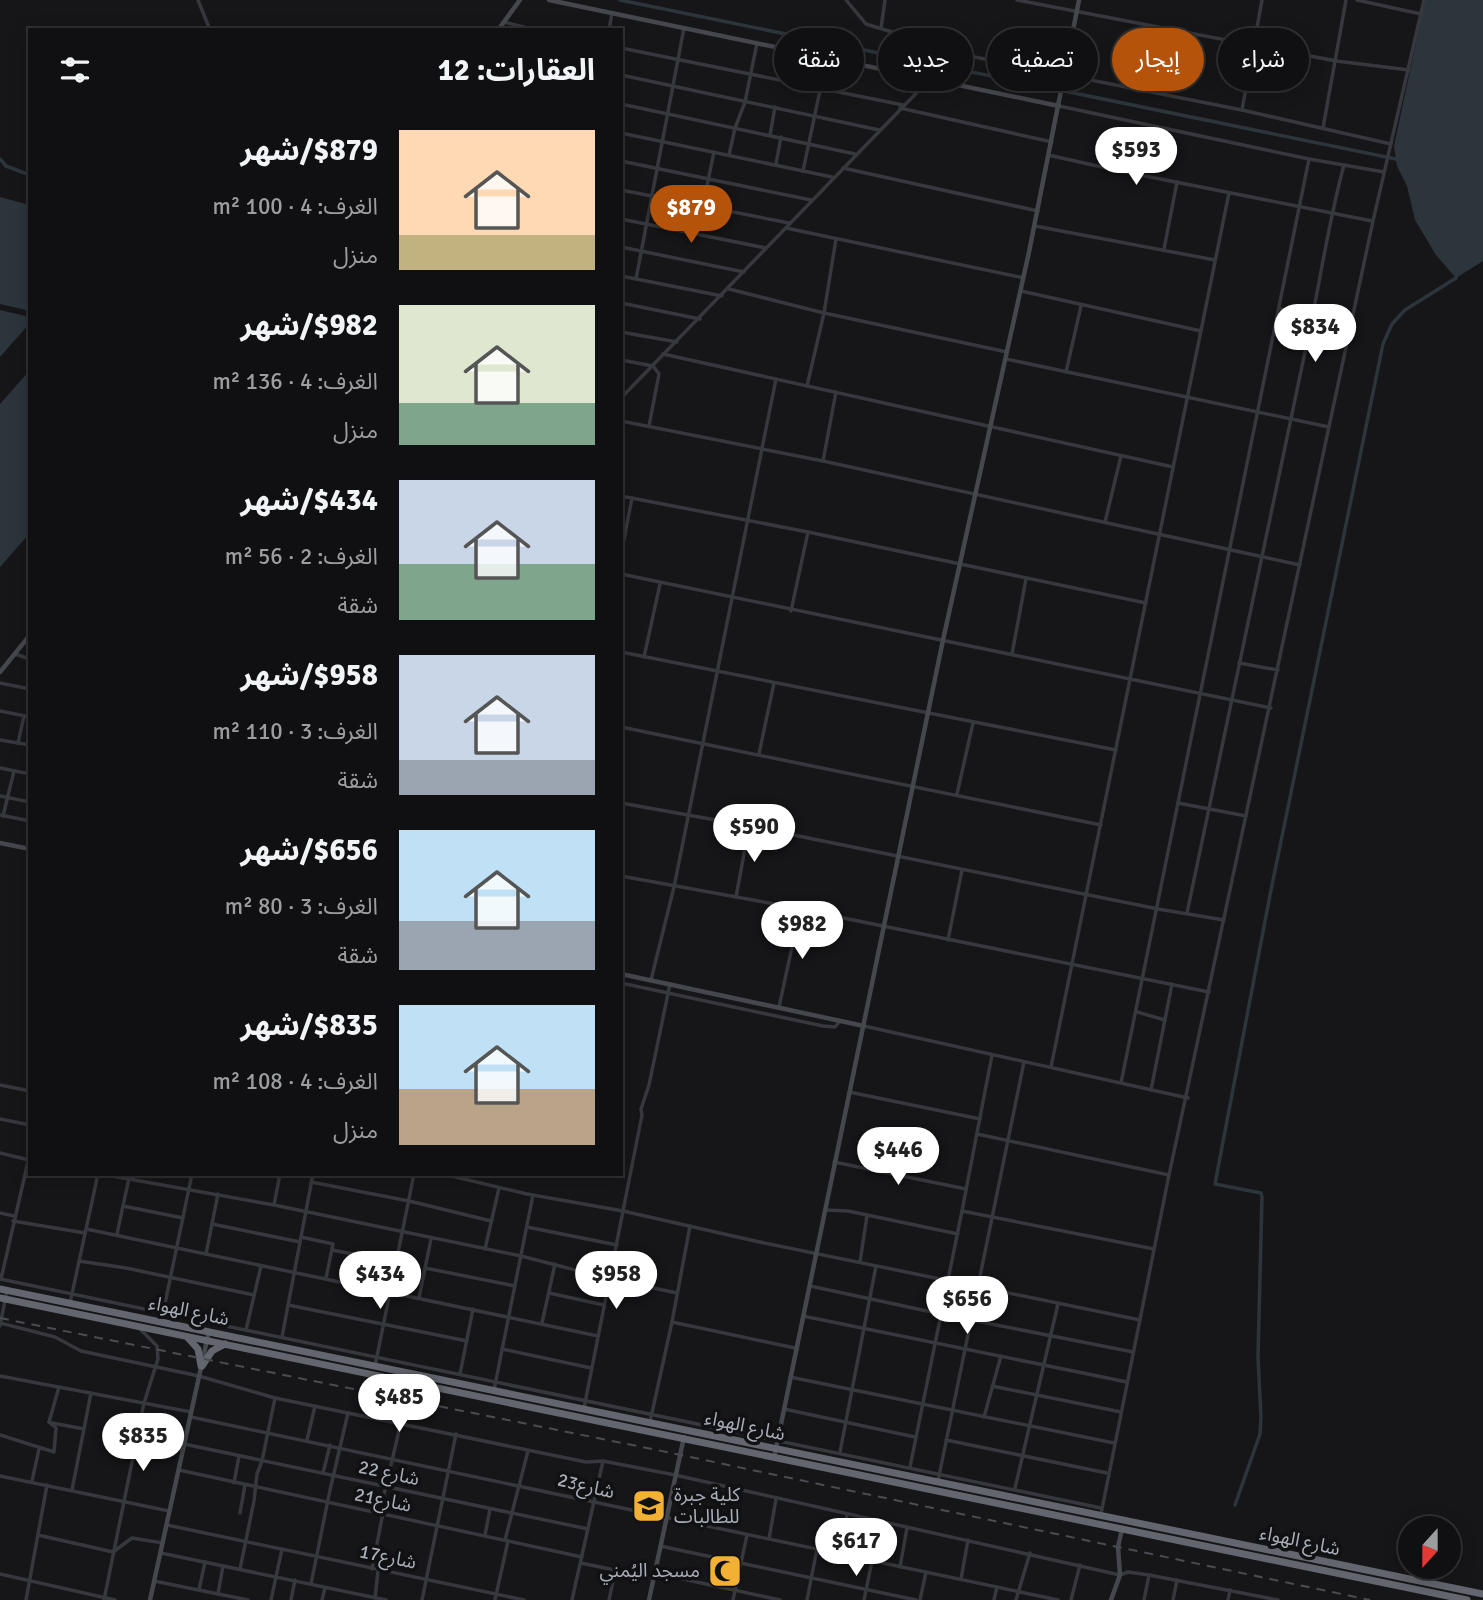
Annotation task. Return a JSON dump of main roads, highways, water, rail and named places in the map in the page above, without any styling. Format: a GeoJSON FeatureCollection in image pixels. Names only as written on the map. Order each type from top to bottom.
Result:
{"type":"FeatureCollection","features":[{"type":"Feature","properties":{"kind":"highway","name":"شارع الهواء"},"geometry":{"type":"LineString","coordinates":[[4,1289],[209,1331],[376,1361],[494,1390],[584,1404],[686,1430],[776,1444],[937,1483],[1101,1512],[1483,1594]]}},
{"type":"Feature","properties":{"kind":"highway","name":"شارع الهواء"},"geometry":{"type":"LineString","coordinates":[[3,1299],[1467,1600]]}},
{"type":"Feature","properties":{"kind":"highway"},"geometry":{"type":"LineString","coordinates":[[185,1336],[198,1349],[201,1366],[212,1351],[225,1344]]}},
{"type":"Feature","properties":{"kind":"waterway"},"geometry":{"type":"LineString","coordinates":[[620,0],[1396,159]]}},
{"type":"Feature","properties":{"kind":"waterway"},"geometry":{"type":"LineString","coordinates":[[0,159],[6,166],[28,174]]}},
{"type":"Feature","properties":{"kind":"waterway"},"geometry":{"type":"LineString","coordinates":[[1235,1505],[1260,1434],[1258,1357],[1262,1197],[1261,1193],[1215,1184],[1270,895],[1383,344],[1392,324],[1405,310],[1456,278]]}},
{"type":"Feature","properties":{"kind":"railway"},"geometry":{"type":"LineString","coordinates":[[0,1318],[657,1450],[1370,1600]]}},
{"type":"Feature","properties":{"kind":"place","name":"كلية جبرة للطالبات"},"geometry":{"type":"Point","coordinates":[649,1506]}},
{"type":"Feature","properties":{"kind":"place","name":"مسجد اليُمني"},"geometry":{"type":"Point","coordinates":[725,1571]}}]}
